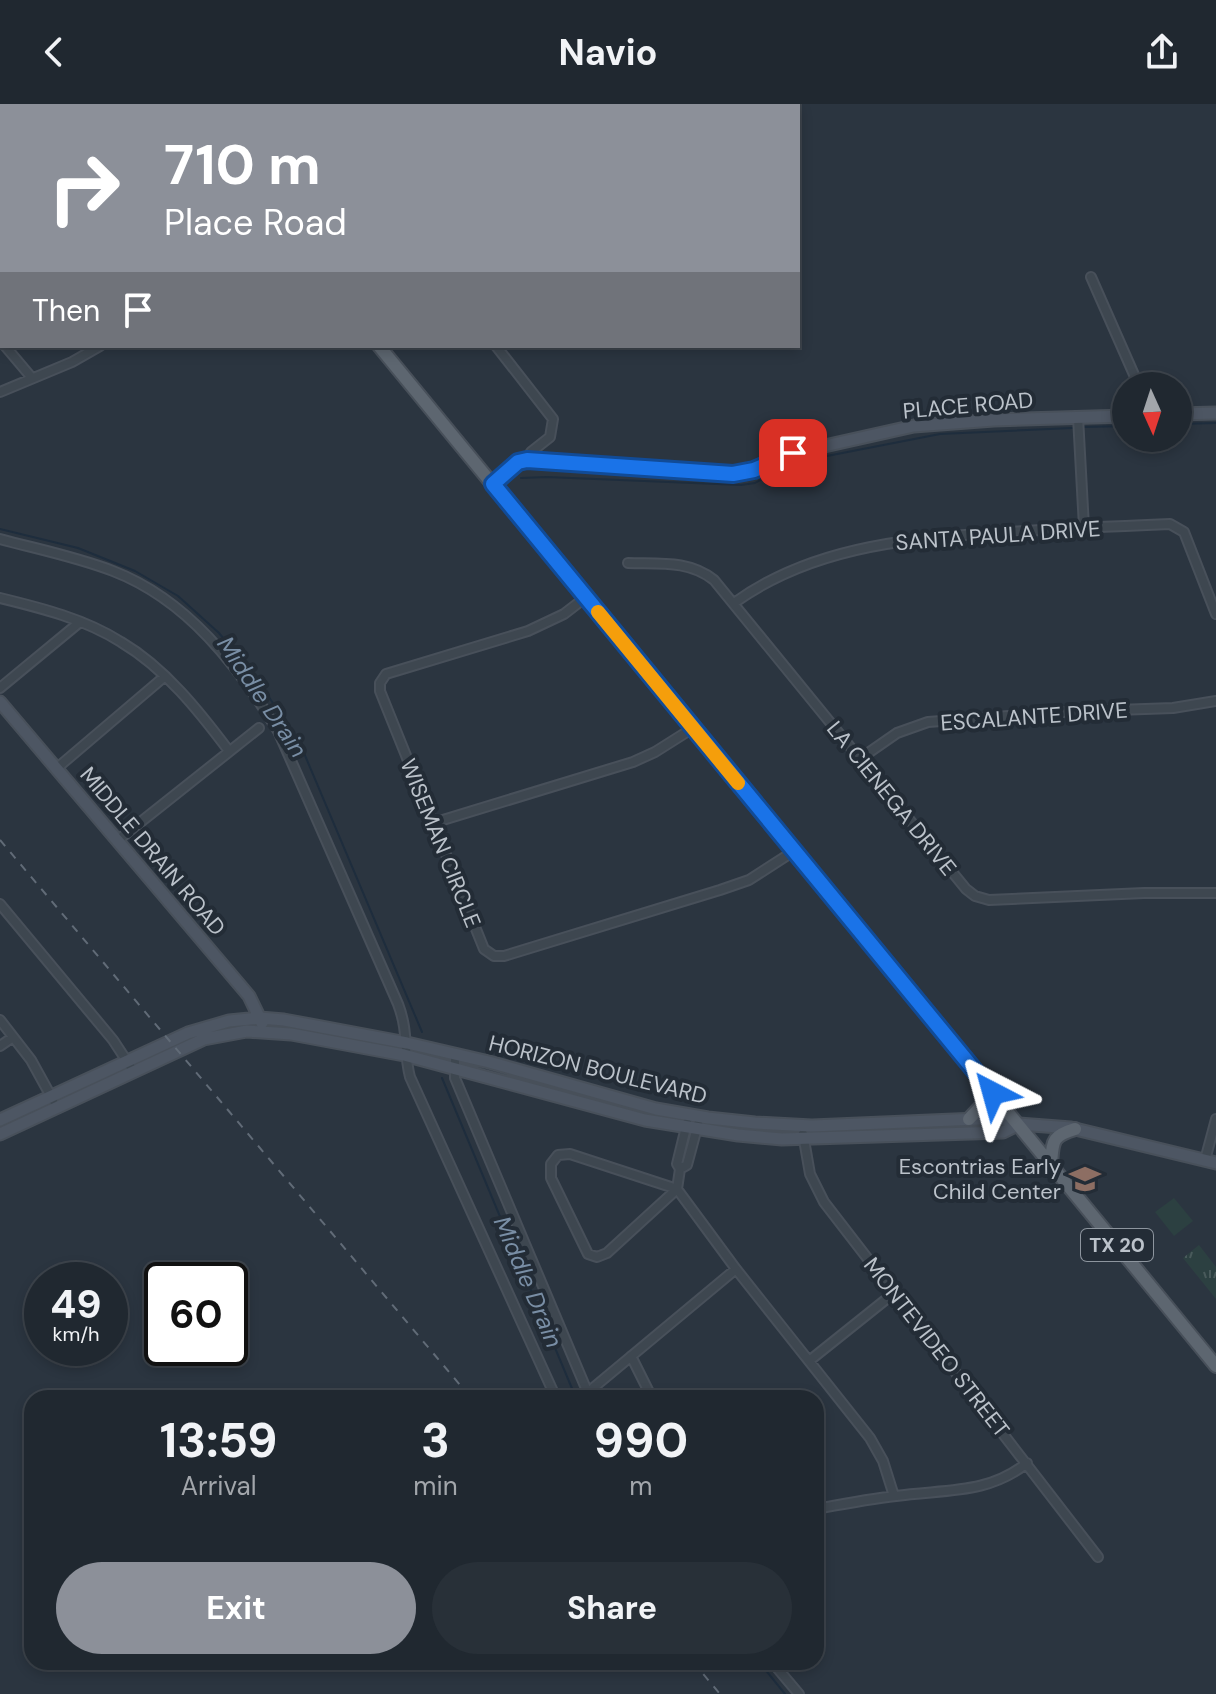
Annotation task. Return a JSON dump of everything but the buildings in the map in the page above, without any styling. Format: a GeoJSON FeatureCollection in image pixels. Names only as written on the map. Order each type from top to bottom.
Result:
{"type":"FeatureCollection","features":[{"type":"Feature","properties":{"kind":"main road","name":"TX 20"},"geometry":{"type":"LineString","coordinates":[[381,348],[1216,1366]]}},
{"type":"Feature","properties":{"kind":"main road"},"geometry":{"type":"LineString","coordinates":[[1192,414],[1216,413]]}},
{"type":"Feature","properties":{"kind":"main road","name":"PLACE ROAD"},"geometry":{"type":"LineString","coordinates":[[527,460],[733,474],[754,470],[793,453],[914,426],[1112,416]]}},
{"type":"Feature","properties":{"kind":"main road"},"geometry":{"type":"LineString","coordinates":[[493,484],[518,462],[527,460]]}},
{"type":"Feature","properties":{"kind":"main road","name":"MIDDLE DRAIN ROAD"},"geometry":{"type":"LineString","coordinates":[[0,702],[249,996],[264,1032]]}},
{"type":"Feature","properties":{"kind":"main road","name":"HORIZON BOULEVARD"},"geometry":{"type":"LineString","coordinates":[[0,1134],[127,1061],[206,1026],[260,1018],[284,1020],[406,1049],[453,1067],[645,1120],[692,1128],[782,1139],[803,1132],[969,1119],[1001,1118],[1019,1124]]}},
{"type":"Feature","properties":{"kind":"main road","name":"HORIZON BOULEVARD"},"geometry":{"type":"LineString","coordinates":[[0,1120],[134,1072],[204,1039],[247,1031],[455,1054],[656,1109],[803,1132],[1003,1132],[1019,1124]]}},
{"type":"Feature","properties":{"kind":"main road"},"geometry":{"type":"LineString","coordinates":[[969,1119],[984,1103],[981,1079]]}},
{"type":"Feature","properties":{"kind":"main road"},"geometry":{"type":"LineString","coordinates":[[1019,1124],[1075,1129],[1211,1162]]}},
{"type":"Feature","properties":{"kind":"main road"},"geometry":{"type":"LineString","coordinates":[[1051,1164],[1055,1138],[1060,1133],[1075,1129]]}},
{"type":"Feature","properties":{"kind":"street"},"geometry":{"type":"LineString","coordinates":[[1091,277],[1133,372]]}},
{"type":"Feature","properties":{"kind":"street"},"geometry":{"type":"LineString","coordinates":[[6,348],[32,378]]}},
{"type":"Feature","properties":{"kind":"street"},"geometry":{"type":"LineString","coordinates":[[0,392],[72,362],[96,348]]}},
{"type":"Feature","properties":{"kind":"street"},"geometry":{"type":"LineString","coordinates":[[498,348],[553,419],[550,437],[531,452],[527,460]]}},
{"type":"Feature","properties":{"kind":"street"},"geometry":{"type":"LineString","coordinates":[[1078,417],[1084,527]]}},
{"type":"Feature","properties":{"kind":"street","name":"SANTA PAULA DRIVE"},"geometry":{"type":"LineString","coordinates":[[734,603],[783,573],[873,546],[945,535],[1170,524],[1180,528],[1216,614]]}},
{"type":"Feature","properties":{"kind":"street"},"geometry":{"type":"LineString","coordinates":[[0,539],[114,572],[163,598],[203,631],[253,690],[278,731],[398,1004],[405,1024],[410,1077],[552,1390]]}},
{"type":"Feature","properties":{"kind":"street","name":"LA CIENEGA DRIVE"},"geometry":{"type":"LineString","coordinates":[[628,563],[691,566],[714,580],[966,889],[975,896],[989,900],[1216,893]]}},
{"type":"Feature","properties":{"kind":"street","name":"WISEMAN CIRCLE"},"geometry":{"type":"LineString","coordinates":[[586,597],[564,614],[528,631],[386,674],[382,678],[380,691],[484,949],[499,957],[749,880],[794,851]]}},
{"type":"Feature","properties":{"kind":"street"},"geometry":{"type":"LineString","coordinates":[[0,598],[80,622],[123,642],[187,698],[229,751]]}},
{"type":"Feature","properties":{"kind":"street"},"geometry":{"type":"LineString","coordinates":[[0,688],[80,622]]}},
{"type":"Feature","properties":{"kind":"street"},"geometry":{"type":"LineString","coordinates":[[57,768],[164,677]]}},
{"type":"Feature","properties":{"kind":"street","name":"ESCALANTE DRIVE"},"geometry":{"type":"LineString","coordinates":[[861,758],[897,733],[939,721],[1173,708],[1216,701]]}},
{"type":"Feature","properties":{"kind":"street"},"geometry":{"type":"LineString","coordinates":[[118,840],[259,728]]}},
{"type":"Feature","properties":{"kind":"street"},"geometry":{"type":"LineString","coordinates":[[433,823],[633,762],[693,728]]}},
{"type":"Feature","properties":{"kind":"street"},"geometry":{"type":"LineString","coordinates":[[0,904],[113,1040],[134,1072]]}},
{"type":"Feature","properties":{"kind":"street"},"geometry":{"type":"LineString","coordinates":[[0,1020],[37,1070],[54,1102]]}},
{"type":"Feature","properties":{"kind":"street"},"geometry":{"type":"LineString","coordinates":[[0,1046],[13,1037]]}},
{"type":"Feature","properties":{"kind":"street"},"geometry":{"type":"LineString","coordinates":[[455,1054],[455,1078],[587,1390]]}},
{"type":"Feature","properties":{"kind":"street"},"geometry":{"type":"LineString","coordinates":[[694,1115],[677,1164],[680,1169],[677,1189],[607,1253],[597,1257],[588,1254],[551,1178],[551,1164],[558,1155],[570,1154],[677,1189],[878,1451],[894,1496]]}},
{"type":"Feature","properties":{"kind":"street"},"geometry":{"type":"LineString","coordinates":[[1211,1162],[1216,1119]]}},
{"type":"Feature","properties":{"kind":"street","name":"MONTEVIDEO STREET"},"geometry":{"type":"LineString","coordinates":[[803,1132],[810,1174],[824,1202],[1098,1557]]}},
{"type":"Feature","properties":{"kind":"street"},"geometry":{"type":"LineString","coordinates":[[593,1388],[736,1269]]}},
{"type":"Feature","properties":{"kind":"street"},"geometry":{"type":"LineString","coordinates":[[809,1361],[894,1293]]}},
{"type":"Feature","properties":{"kind":"street"},"geometry":{"type":"LineString","coordinates":[[631,1356],[648,1390]]}},
{"type":"Feature","properties":{"kind":"street"},"geometry":{"type":"LineString","coordinates":[[824,1508],[991,1485],[1027,1463]]}},
{"type":"Feature","properties":{"kind":"street"},"geometry":{"type":"LineString","coordinates":[[779,1670],[799,1694]]}},
{"type":"Feature","properties":{"kind":"green space"},"geometry":{"type":"Polygon","coordinates":[[[1174,1198],[1193,1221],[1174,1236],[1155,1212],[1174,1198]]]}},
{"type":"Feature","properties":{"kind":"green space"},"geometry":{"type":"Polygon","coordinates":[[[1199,1245],[1216,1267],[1216,1299],[1183,1258],[1199,1245]]]}},
{"type":"Feature","properties":{"kind":"waterway"},"geometry":{"type":"LineString","coordinates":[[1192,424],[1216,423]]}},
{"type":"Feature","properties":{"kind":"waterway"},"geometry":{"type":"LineString","coordinates":[[1085,427],[1112,426]]}},
{"type":"Feature","properties":{"kind":"waterway"},"geometry":{"type":"LineString","coordinates":[[521,478],[741,485],[755,483],[791,463],[940,434],[1072,428]]}},
{"type":"Feature","properties":{"kind":"waterway","name":"Middle Drain"},"geometry":{"type":"LineString","coordinates":[[0,529],[78,548],[135,571],[178,596],[219,633],[259,682],[301,746],[422,1032]]}},
{"type":"Feature","properties":{"kind":"waterway","name":"Middle Drain"},"geometry":{"type":"LineString","coordinates":[[442,1078],[573,1390]]}},
{"type":"Feature","properties":{"kind":"waterway","name":"Middle Drain"},"geometry":{"type":"LineString","coordinates":[[766,1670],[785,1694]]}},
{"type":"Feature","properties":{"kind":"railway"},"geometry":{"type":"LineString","coordinates":[[0,840],[464,1390]]}},
{"type":"Feature","properties":{"kind":"railway"},"geometry":{"type":"LineString","coordinates":[[700,1670],[720,1694]]}},
{"type":"Feature","properties":{"kind":"slow traffic"},"geometry":{"type":"LineString","coordinates":[[598,612],[738,783]]}},
{"type":"Feature","properties":{"kind":"place","name":"Escontrias Early Child Center"},"geometry":{"type":"Point","coordinates":[1085,1179]}},
{"type":"Feature","properties":{"kind":"route"},"geometry":{"type":"LineString","coordinates":[[793,453],[754,470],[733,474],[527,460],[518,462],[493,484],[993,1093]]}}]}
